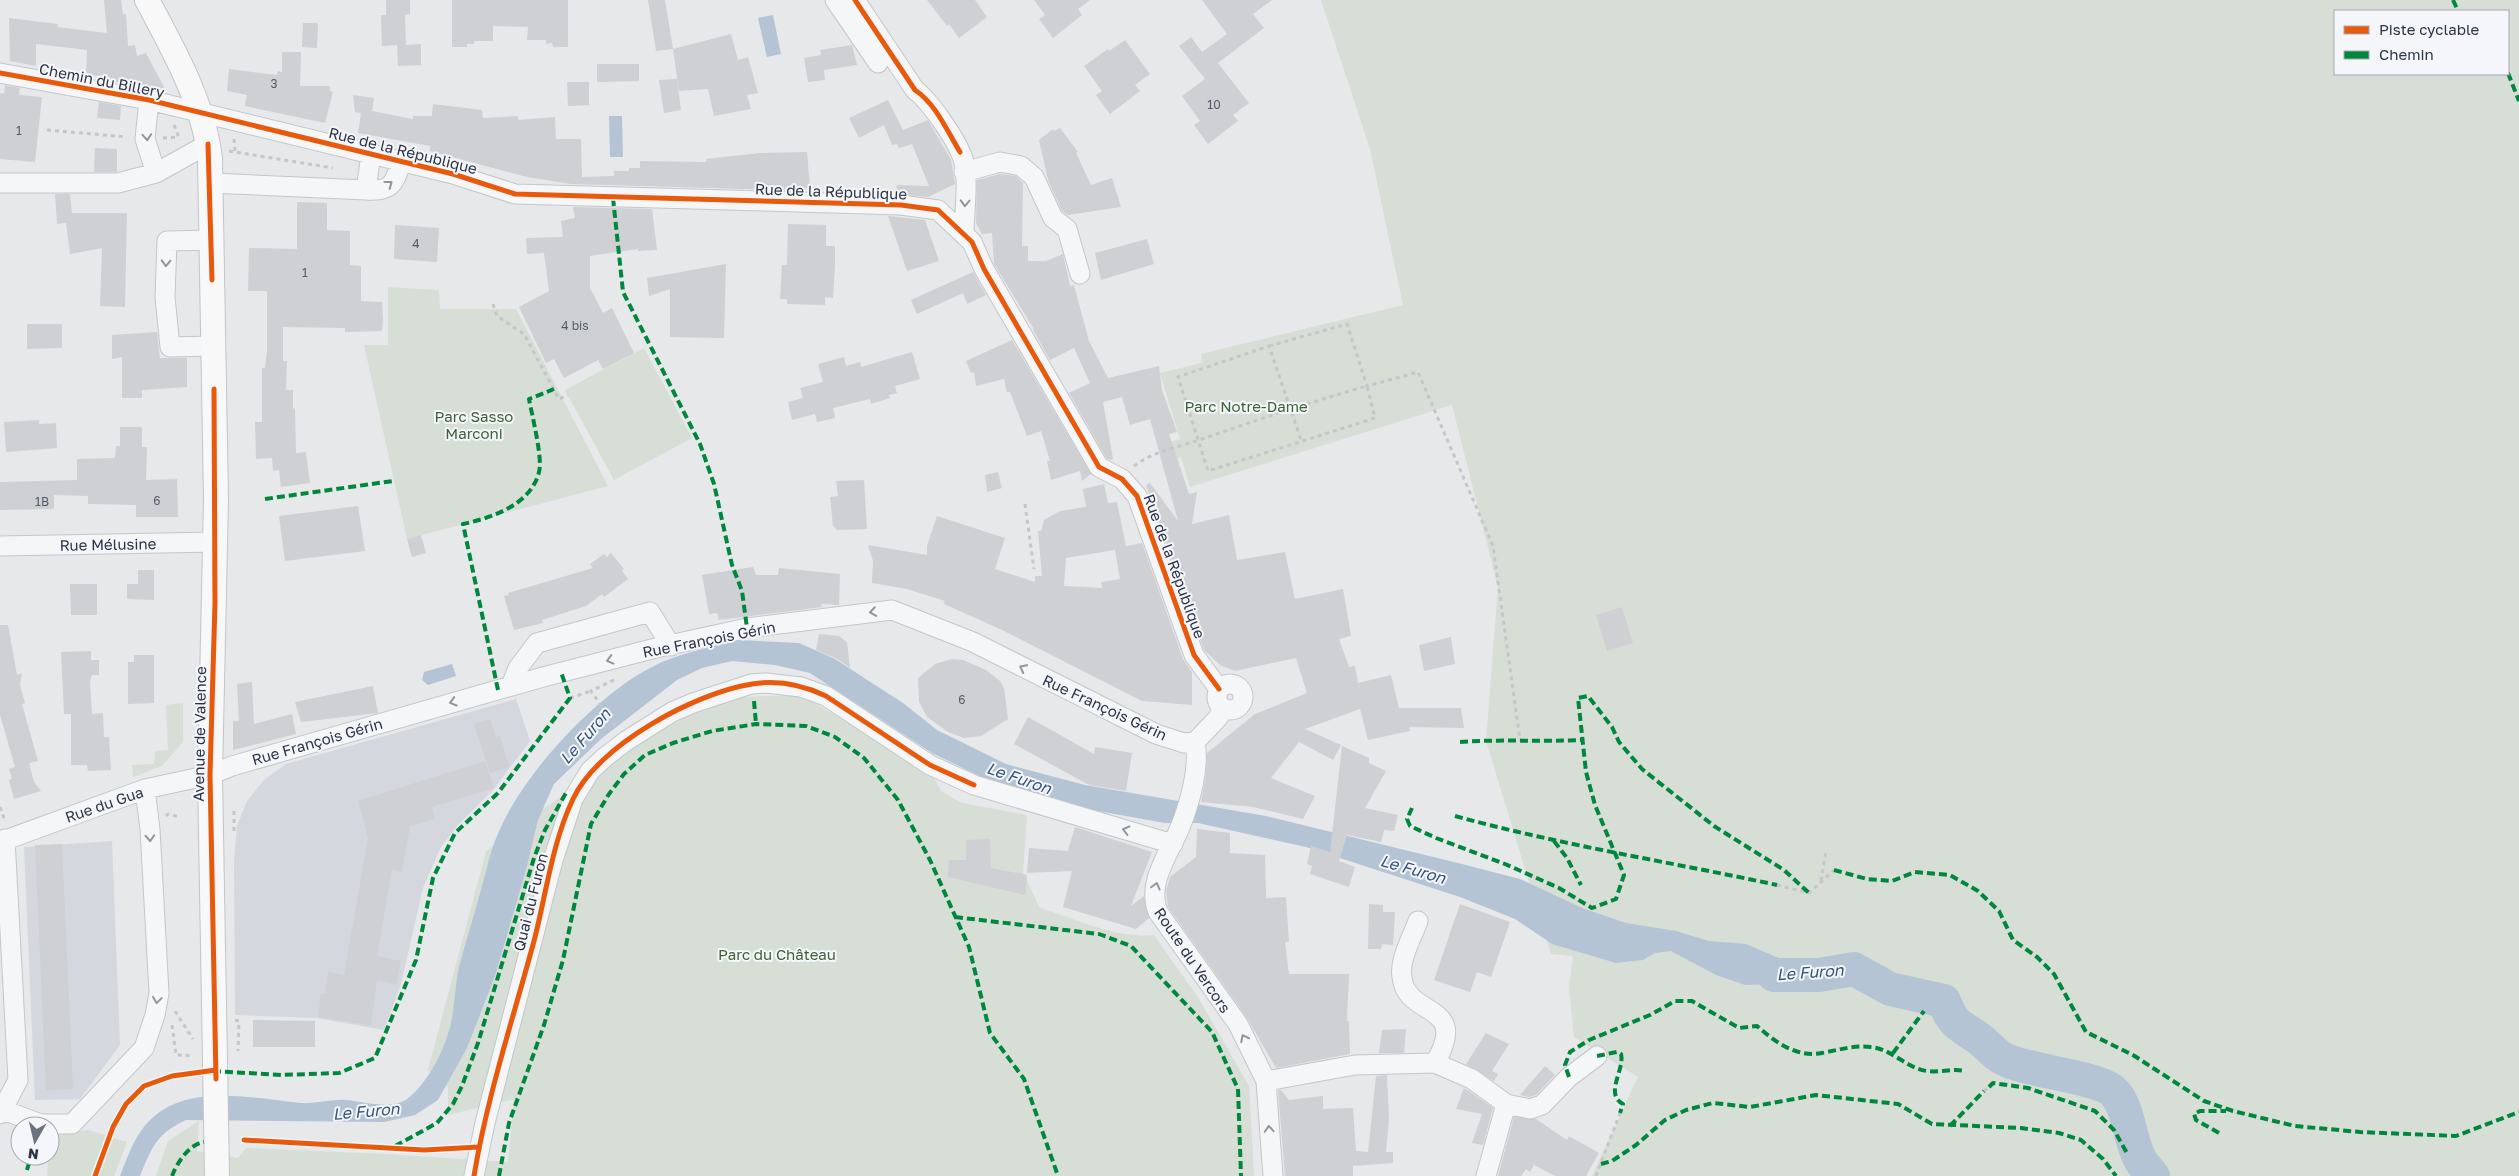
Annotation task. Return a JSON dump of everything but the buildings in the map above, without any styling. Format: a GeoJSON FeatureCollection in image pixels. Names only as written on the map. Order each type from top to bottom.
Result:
{"type":"FeatureCollection","features":[{"type":"Feature","properties":{"kind":"main road","name":"Avenue de Valence"},"geometry":{"type":"LineString","coordinates":[[147,0],[183,70],[221,183],[212,240],[216,542],[210,775],[217,1176]]}},
{"type":"Feature","properties":{"kind":"street"},"geometry":{"type":"LineString","coordinates":[[835,0],[878,63]]}},
{"type":"Feature","properties":{"kind":"street"},"geometry":{"type":"LineString","coordinates":[[855,0],[915,90],[924,97],[962,156],[964,172],[964,233]]}},
{"type":"Feature","properties":{"kind":"street","name":"Chemin du Billery"},"geometry":{"type":"LineString","coordinates":[[0,73],[149,100],[199,114]]}},
{"type":"Feature","properties":{"kind":"street"},"geometry":{"type":"LineString","coordinates":[[149,100],[145,139],[156,173]]}},
{"type":"Feature","properties":{"kind":"street","name":"Rue de la République"},"geometry":{"type":"LineString","coordinates":[[199,114],[453,174],[515,194],[901,205],[938,210],[972,242],[984,270],[1099,467],[1122,479],[1137,496],[1194,655],[1219,689],[1233,684],[1242,692],[1242,700],[1239,706],[1232,710],[1224,709],[1217,720],[1195,742]]}},
{"type":"Feature","properties":{"kind":"street"},"geometry":{"type":"LineString","coordinates":[[0,182],[110,184],[156,173],[208,144]]}},
{"type":"Feature","properties":{"kind":"street"},"geometry":{"type":"LineString","coordinates":[[366,190],[371,154]]}},
{"type":"Feature","properties":{"kind":"street"},"geometry":{"type":"LineString","coordinates":[[221,183],[378,191],[389,187],[396,180],[401,161]]}},
{"type":"Feature","properties":{"kind":"street"},"geometry":{"type":"LineString","coordinates":[[964,172],[1000,162],[1021,166],[1034,177],[1052,218],[1067,229],[1080,274]]}},
{"type":"Feature","properties":{"kind":"street"},"geometry":{"type":"LineString","coordinates":[[212,240],[167,241],[165,297],[170,347],[214,346]]}},
{"type":"Feature","properties":{"kind":"street","name":"Rue Mélusine"},"geometry":{"type":"LineString","coordinates":[[0,546],[216,542]]}},
{"type":"Feature","properties":{"kind":"street","name":"Rue François Gérin"},"geometry":{"type":"LineString","coordinates":[[210,775],[232,766],[511,686],[671,646],[747,628],[892,610],[973,642],[1156,734],[1184,743],[1195,742]]}},
{"type":"Feature","properties":{"kind":"street"},"geometry":{"type":"LineString","coordinates":[[511,686],[518,668],[536,643],[650,612],[671,646]]}},
{"type":"Feature","properties":{"kind":"street","name":"Quai du Furon"},"geometry":{"type":"LineString","coordinates":[[474,1176],[485,1123],[553,860],[573,799],[590,771],[605,757],[626,741],[672,712],[751,684],[766,683],[801,687],[826,696],[930,766],[974,785],[1173,844]]}},
{"type":"Feature","properties":{"kind":"street","name":"Route du Vercors"},"geometry":{"type":"LineString","coordinates":[[1195,742],[1197,754],[1189,797],[1181,825],[1153,892],[1156,907],[1200,973],[1238,1024],[1266,1081],[1273,1176]]}},
{"type":"Feature","properties":{"kind":"street","name":"Rue du Gua"},"geometry":{"type":"LineString","coordinates":[[3,841],[144,790],[210,775]]}},
{"type":"Feature","properties":{"kind":"street"},"geometry":{"type":"LineString","coordinates":[[3,841],[18,1080],[2,1112],[41,1124],[72,1124],[144,1048],[155,1015],[159,993],[150,829],[144,790]]}},
{"type":"Feature","properties":{"kind":"street"},"geometry":{"type":"LineString","coordinates":[[1418,921],[1402,963],[1401,976],[1405,990],[1442,1019],[1447,1030],[1445,1044],[1435,1063]]}},
{"type":"Feature","properties":{"kind":"street"},"geometry":{"type":"LineString","coordinates":[[1266,1081],[1355,1065],[1435,1063],[1472,1080],[1506,1104],[1530,1109],[1542,1105],[1569,1077],[1597,1056]]}},
{"type":"Feature","properties":{"kind":"street"},"geometry":{"type":"LineString","coordinates":[[1486,1176],[1506,1104]]}},
{"type":"Feature","properties":{"kind":"path"},"geometry":{"type":"LineString","coordinates":[[48,130],[107,135]]}},
{"type":"Feature","properties":{"kind":"path"},"geometry":{"type":"LineString","coordinates":[[492,304],[498,316],[524,334],[559,399],[568,394]]}},
{"type":"Feature","properties":{"kind":"path"},"geometry":{"type":"LineString","coordinates":[[1347,324],[1375,418],[1208,471],[1178,377],[1269,346],[1347,324]]}},
{"type":"Feature","properties":{"kind":"path"},"geometry":{"type":"LineString","coordinates":[[1269,346],[1302,440]]}},
{"type":"Feature","properties":{"kind":"path"},"geometry":{"type":"LineString","coordinates":[[1122,479],[1145,458],[1292,408],[1418,372],[1493,546],[1520,740]]}},
{"type":"Feature","properties":{"kind":"path"},"geometry":{"type":"LineString","coordinates":[[1025,504],[1034,570]]}},
{"type":"Feature","properties":{"kind":"path"},"geometry":{"type":"LineString","coordinates":[[570,698],[592,693],[620,677]]}},
{"type":"Feature","properties":{"kind":"path"},"geometry":{"type":"LineString","coordinates":[[592,693],[618,731]]}},
{"type":"Feature","properties":{"kind":"path"},"geometry":{"type":"LineString","coordinates":[[1821,882],[1826,850]]}},
{"type":"Feature","properties":{"kind":"path"},"geometry":{"type":"LineString","coordinates":[[1777,885],[1809,893],[1834,870]]}},
{"type":"Feature","properties":{"kind":"path"},"geometry":{"type":"LineString","coordinates":[[193,1056],[176,1055],[170,1007],[174,1008],[195,1042]]}},
{"type":"Feature","properties":{"kind":"path"},"geometry":{"type":"LineString","coordinates":[[1984,1091],[1989,1087]]}},
{"type":"Feature","properties":{"kind":"path"},"geometry":{"type":"LineString","coordinates":[[1596,1176],[1620,1113]]}},
{"type":"Feature","properties":{"kind":"shaded area"},"geometry":{"type":"Polygon","coordinates":[[[516,699],[530,741],[494,789],[457,826],[441,847],[423,888],[401,984],[384,1030],[316,1018],[235,1015],[234,862],[237,826],[247,801],[264,780],[286,764],[516,699]]]}},
{"type":"Feature","properties":{"kind":"shaded area"},"geometry":{"type":"Polygon","coordinates":[[[112,841],[120,1045],[80,1099],[35,1100],[24,847],[112,841]]]}},
{"type":"Feature","properties":{"kind":"green space","name":"Parc Notre-Dame"},"geometry":{"type":"Polygon","coordinates":[[[1321,0],[2519,0],[2519,1176],[1592,1176],[1638,1077],[1574,1037],[1569,988],[1573,956],[1551,954],[1486,741],[1498,587],[1452,405],[1190,487],[1181,457],[1173,461],[1167,443],[1180,439],[1160,373],[1202,363],[1201,354],[1403,305],[1370,149],[1321,0]]]}},
{"type":"Feature","properties":{"kind":"green space","name":"Parc Sasso Marconi"},"geometry":{"type":"Polygon","coordinates":[[[388,287],[439,290],[440,309],[516,309],[608,486],[407,539],[364,345],[388,345],[388,287]]]}},
{"type":"Feature","properties":{"kind":"green space"},"geometry":{"type":"Polygon","coordinates":[[[644,348],[692,438],[614,480],[565,390],[644,348]]]}},
{"type":"Feature","properties":{"kind":"green space","name":"Parc du Château"},"geometry":{"type":"Polygon","coordinates":[[[801,695],[877,740],[901,759],[933,776],[941,791],[962,803],[1027,815],[1023,873],[1040,908],[1111,931],[1125,934],[1154,935],[1199,999],[1249,1086],[1254,1176],[156,1176],[168,1141],[199,1121],[197,1151],[238,1158],[246,1148],[508,1162],[514,1099],[448,1115],[448,1087],[428,1070],[486,851],[612,759],[686,717],[739,697],[801,695]]]}},
{"type":"Feature","properties":{"kind":"green space"},"geometry":{"type":"Polygon","coordinates":[[[183,703],[183,742],[162,766],[133,777],[132,765],[154,764],[155,751],[168,750],[166,705],[183,703]]]}},
{"type":"Feature","properties":{"kind":"green space"},"geometry":{"type":"Polygon","coordinates":[[[89,1130],[127,1142],[114,1176],[47,1176],[48,1166],[60,1166],[60,1134],[89,1130]]]}},
{"type":"Feature","properties":{"kind":"water"},"geometry":{"type":"Polygon","coordinates":[[[773,15],[781,54],[767,57],[758,18],[773,15]]]}},
{"type":"Feature","properties":{"kind":"water"},"geometry":{"type":"Polygon","coordinates":[[[609,116],[622,116],[623,157],[610,157],[609,116]]]}},
{"type":"Feature","properties":{"kind":"water"},"geometry":{"type":"Polygon","coordinates":[[[739,640],[799,643],[835,659],[903,703],[937,730],[1006,764],[1085,785],[1266,816],[1520,879],[1582,908],[1626,923],[1676,931],[1709,941],[1746,944],[1819,975],[1783,984],[1745,985],[1716,975],[1671,951],[1655,953],[1643,960],[1616,963],[1552,944],[1515,919],[1460,897],[1306,847],[1198,823],[1165,823],[1075,807],[1004,788],[932,753],[810,673],[775,665],[732,661],[702,668],[677,680],[601,739],[554,784],[538,820],[526,870],[495,976],[467,1048],[438,1100],[415,1115],[384,1122],[186,1120],[161,1136],[156,1142],[140,1176],[120,1176],[134,1142],[152,1118],[170,1106],[190,1099],[211,1096],[234,1096],[301,1103],[347,1100],[386,1105],[407,1099],[429,1074],[445,1043],[451,1023],[459,967],[490,854],[508,813],[541,764],[561,741],[605,698],[628,681],[671,658],[739,640]]]}},
{"type":"Feature","properties":{"kind":"water"},"geometry":{"type":"Polygon","coordinates":[[[452,664],[456,676],[428,685],[422,680],[424,672],[452,664]]]}},
{"type":"Feature","properties":{"kind":"waterway","name":"Le Furon"},"geometry":{"type":"LineString","coordinates":[[1774,975],[1819,975],[1854,969],[1890,989],[1944,1001],[1953,1020],[2002,1058],[2013,1063],[2079,1078],[2107,1087],[2120,1100],[2137,1153],[2142,1163],[2153,1176]]}},
{"type":"Feature","properties":{"kind":"marked path"},"geometry":{"type":"LineString","coordinates":[[2453,0],[2458,10]]}},
{"type":"Feature","properties":{"kind":"marked path"},"geometry":{"type":"LineString","coordinates":[[2509,75],[2519,101]]}},
{"type":"Feature","properties":{"kind":"marked path"},"geometry":{"type":"LineString","coordinates":[[613,198],[623,292],[700,444],[714,484],[732,565],[742,591],[747,628]]}},
{"type":"Feature","properties":{"kind":"marked path"},"geometry":{"type":"LineString","coordinates":[[498,690],[463,524],[486,518],[508,508],[528,493],[535,483],[539,472],[540,457],[529,399],[554,389]]}},
{"type":"Feature","properties":{"kind":"marked path"},"geometry":{"type":"LineString","coordinates":[[265,499],[393,481]]}},
{"type":"Feature","properties":{"kind":"marked path"},"geometry":{"type":"LineString","coordinates":[[213,1071],[281,1075],[339,1073],[375,1058],[416,960],[433,878],[455,833],[498,793],[570,698],[561,672]]}},
{"type":"Feature","properties":{"kind":"marked path"},"geometry":{"type":"LineString","coordinates":[[1412,808],[1407,819],[1410,826],[1559,888],[1592,908],[1616,899],[1624,875],[1595,805],[1586,772],[1578,698],[1588,696],[1612,727],[1619,742],[1642,769],[1714,826],[1784,870],[1809,893]]}},
{"type":"Feature","properties":{"kind":"marked path"},"geometry":{"type":"LineString","coordinates":[[754,701],[756,724]]}},
{"type":"Feature","properties":{"kind":"marked path"},"geometry":{"type":"LineString","coordinates":[[499,1176],[509,1123],[544,1025],[563,960],[591,824],[609,794],[624,774],[645,755],[673,743],[712,731],[756,724],[806,726],[835,737],[864,758],[898,800],[930,860],[969,947],[990,1033],[1024,1079],[1058,1176]]}},
{"type":"Feature","properties":{"kind":"marked path"},"geometry":{"type":"LineString","coordinates":[[1460,742],[1582,740]]}},
{"type":"Feature","properties":{"kind":"marked path"},"geometry":{"type":"LineString","coordinates":[[395,1146],[437,1123],[453,1104],[462,1086],[478,1043],[534,858],[545,830],[566,793]]}},
{"type":"Feature","properties":{"kind":"marked path"},"geometry":{"type":"LineString","coordinates":[[1455,816],[1575,845],[1777,885]]}},
{"type":"Feature","properties":{"kind":"marked path"},"geometry":{"type":"LineString","coordinates":[[1554,841],[1567,858],[1581,885]]}},
{"type":"Feature","properties":{"kind":"marked path"},"geometry":{"type":"LineString","coordinates":[[1834,870],[1867,879],[1892,881],[1915,872],[1950,875],[1978,891],[1999,911],[2013,940],[2037,957],[2054,974],[2086,1032],[2133,1055],[2204,1101],[2233,1111],[2295,1126],[2360,1132],[2456,1136],[2519,1112]]}},
{"type":"Feature","properties":{"kind":"marked path"},"geometry":{"type":"LineString","coordinates":[[955,917],[1099,934],[1131,946],[1212,1032],[1238,1089],[1241,1176]]}},
{"type":"Feature","properties":{"kind":"marked path"},"geometry":{"type":"LineString","coordinates":[[1569,1077],[1565,1065],[1570,1052],[1589,1040],[1650,1015],[1675,1001],[1692,1001],[1739,1028],[1757,1026],[1771,1038],[1795,1051],[1813,1054],[1852,1047],[1871,1047],[1886,1051],[1919,1069],[1927,1071],[1965,1071]]}},
{"type":"Feature","properties":{"kind":"marked path"},"geometry":{"type":"LineString","coordinates":[[1893,1053],[1924,1011]]}},
{"type":"Feature","properties":{"kind":"marked path"},"geometry":{"type":"LineString","coordinates":[[1597,1056],[1617,1052],[1621,1054],[1615,1088],[1615,1094],[1623,1104],[1620,1113]]}},
{"type":"Feature","properties":{"kind":"marked path"},"geometry":{"type":"LineString","coordinates":[[1989,1087],[1993,1083],[2028,1088],[2095,1111],[2114,1130],[2128,1155]]}},
{"type":"Feature","properties":{"kind":"marked path"},"geometry":{"type":"LineString","coordinates":[[1950,1126],[1984,1091]]}},
{"type":"Feature","properties":{"kind":"marked path"},"geometry":{"type":"LineString","coordinates":[[1601,1164],[1612,1161],[1636,1145],[1665,1120],[1686,1110],[1713,1103],[1750,1107],[1816,1095],[1898,1104],[1932,1124],[2021,1128],[2059,1133],[2081,1140],[2103,1159],[2116,1176]]}},
{"type":"Feature","properties":{"kind":"marked path"},"geometry":{"type":"LineString","coordinates":[[2219,1133],[2196,1120],[2194,1114],[2200,1111],[2226,1111]]}},
{"type":"Feature","properties":{"kind":"marked path"},"geometry":{"type":"LineString","coordinates":[[172,1176],[180,1160],[189,1150],[193,1146],[204,1142]]}},
{"type":"Feature","properties":{"kind":"marked path"},"geometry":{"type":"LineString","coordinates":[[27,1170],[28,1166]]}},
{"type":"Feature","properties":{"kind":"cycle path"},"geometry":{"type":"LineString","coordinates":[[855,0],[915,90],[935,110],[960,152]]}},
{"type":"Feature","properties":{"kind":"cycle path"},"geometry":{"type":"LineString","coordinates":[[0,73],[149,100],[453,174],[515,194],[901,205],[938,210],[972,242],[984,269],[1099,467],[1122,479],[1137,496],[1194,655],[1219,689]]}},
{"type":"Feature","properties":{"kind":"cycle path"},"geometry":{"type":"LineString","coordinates":[[208,144],[212,280]]}},
{"type":"Feature","properties":{"kind":"cycle path"},"geometry":{"type":"LineString","coordinates":[[214,389],[215,603],[210,775],[216,1079]]}},
{"type":"Feature","properties":{"kind":"cycle path"},"geometry":{"type":"LineString","coordinates":[[474,1176],[493,1087],[534,941],[560,833],[573,799],[586,779],[626,741],[677,710],[704,698],[729,689],[752,684],[780,683],[799,686],[826,696],[930,765],[974,785]]}},
{"type":"Feature","properties":{"kind":"cycle path"},"geometry":{"type":"LineString","coordinates":[[95,1176],[113,1127],[126,1104],[144,1086],[172,1076],[216,1070]]}},
{"type":"Feature","properties":{"kind":"cycle path"},"geometry":{"type":"LineString","coordinates":[[244,1140],[424,1150],[479,1147]]}}]}
